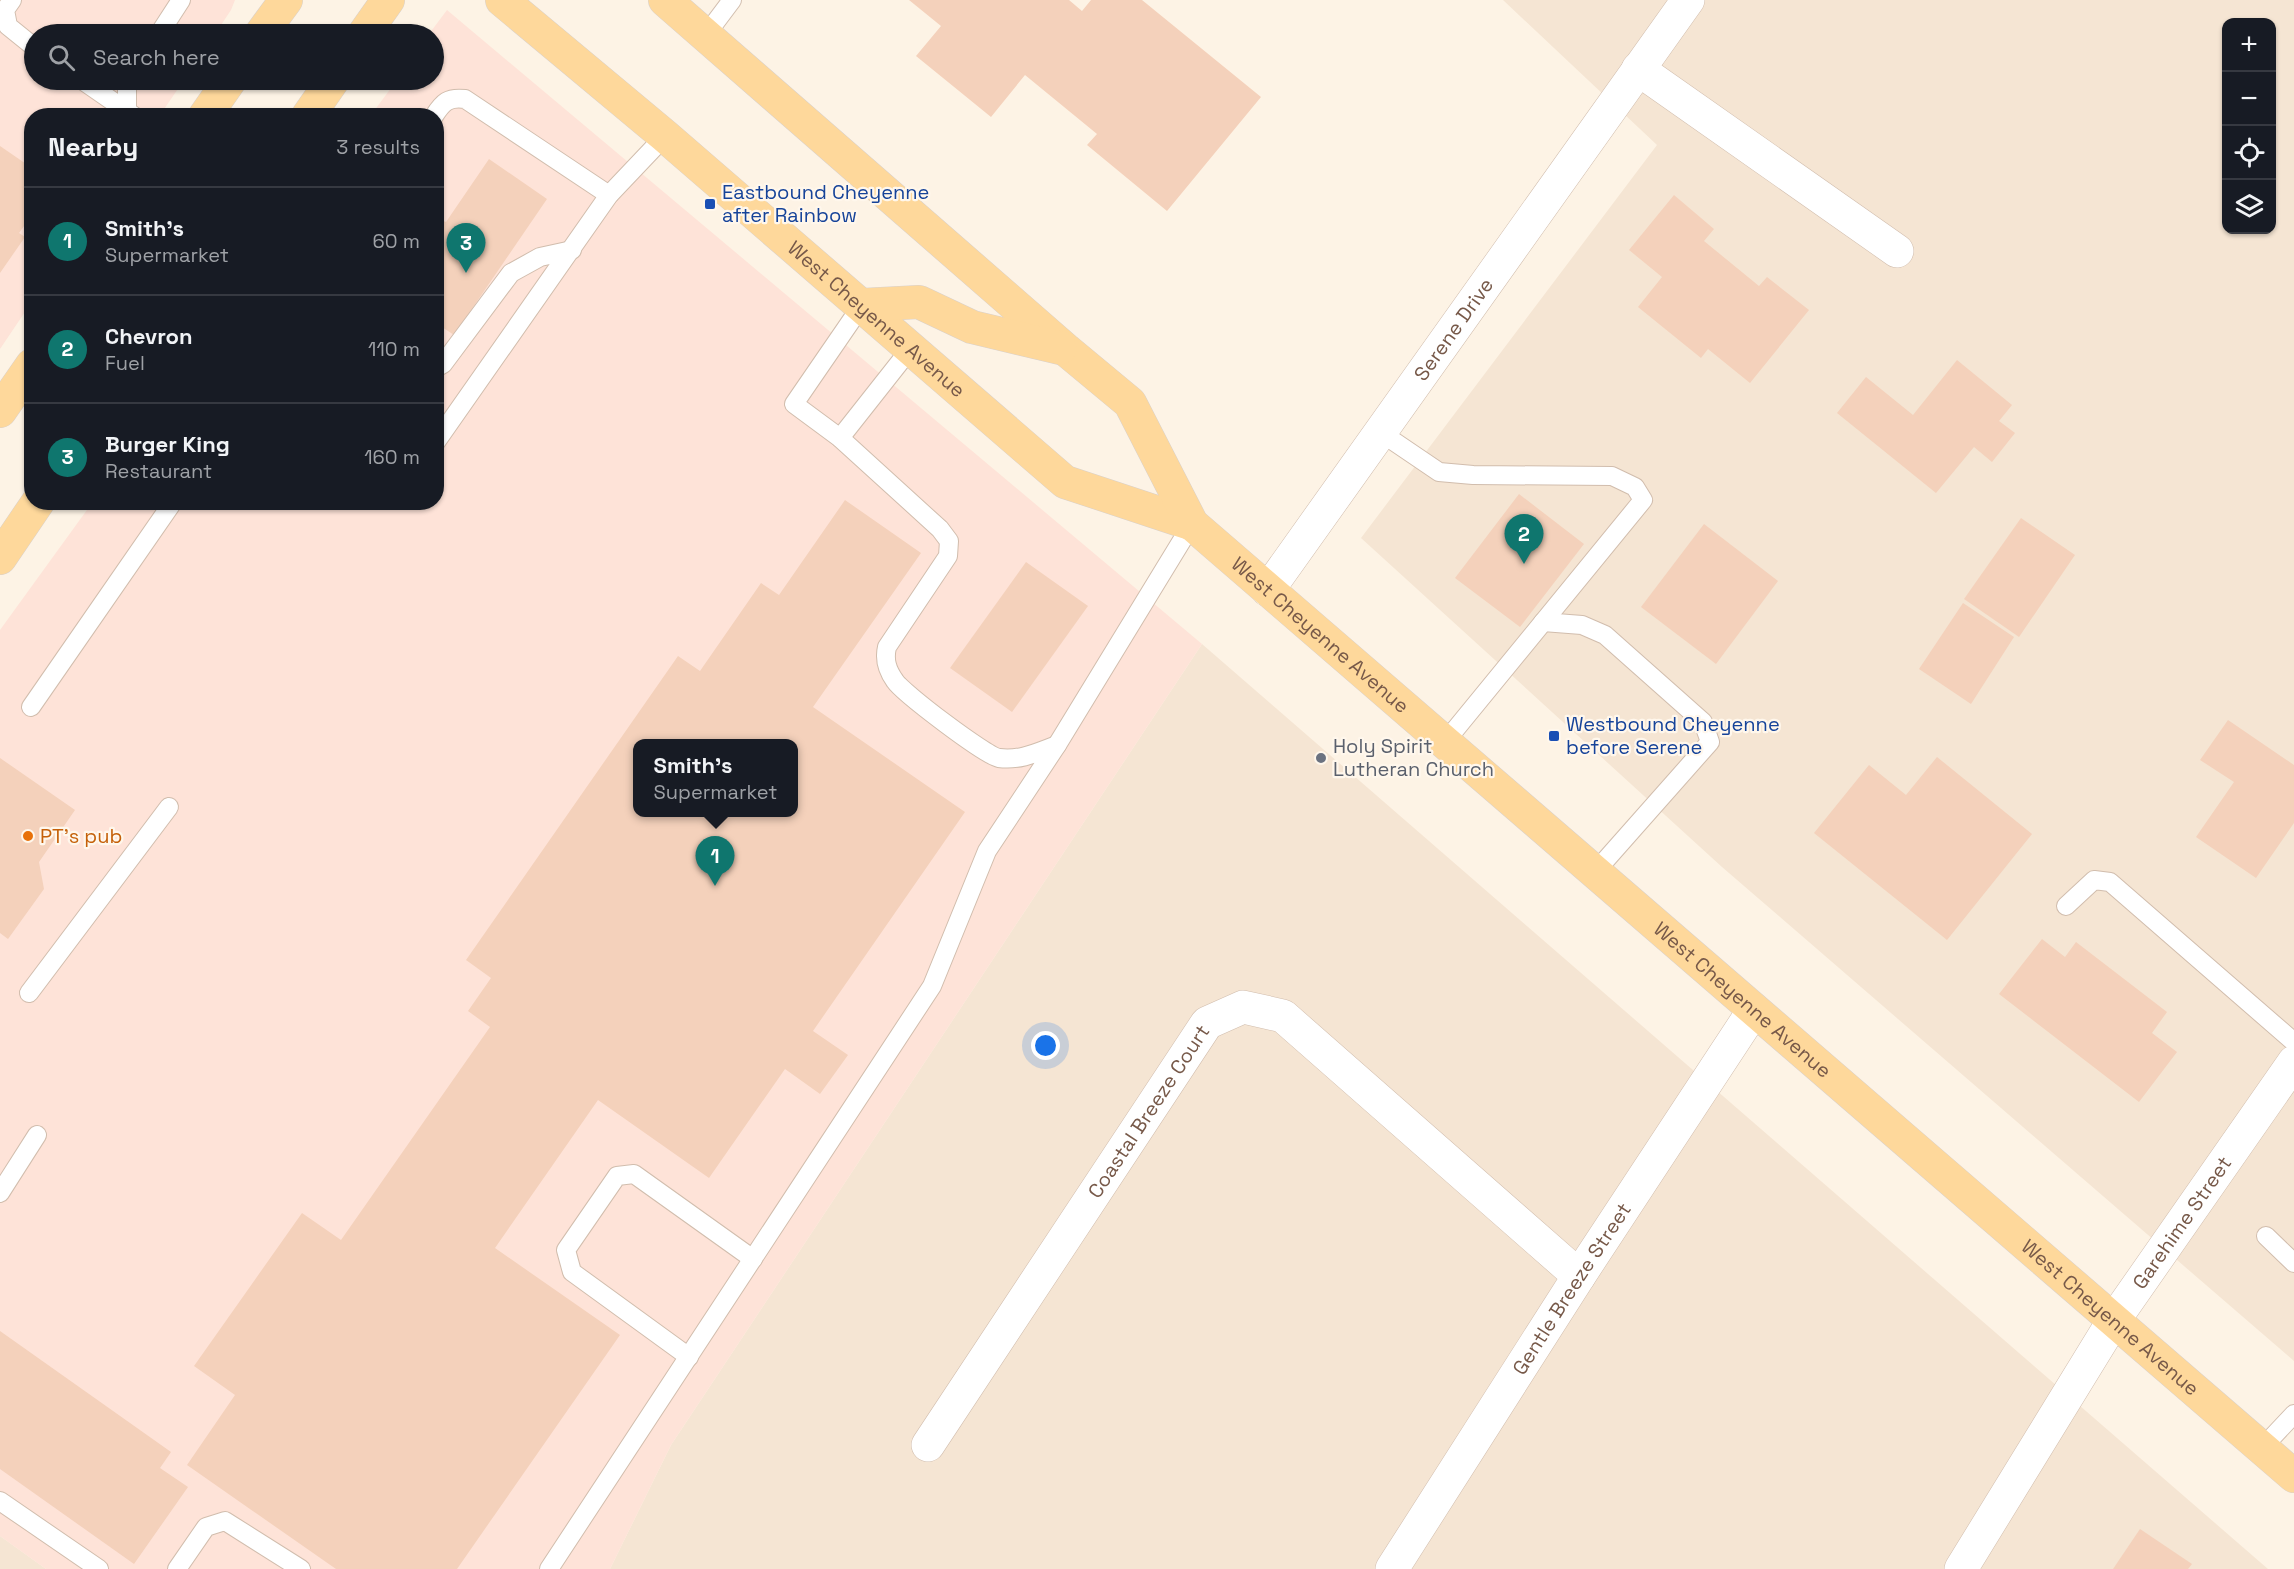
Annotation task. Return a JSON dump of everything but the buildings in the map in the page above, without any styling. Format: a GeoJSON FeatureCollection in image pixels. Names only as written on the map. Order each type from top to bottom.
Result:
{"type":"FeatureCollection","features":[{"type":"Feature","properties":{"kind":"main road"},"geometry":{"type":"LineString","coordinates":[[371,24],[388,0]]}},
{"type":"Feature","properties":{"kind":"main road","name":"West Cheyenne Avenue"},"geometry":{"type":"LineString","coordinates":[[502,0],[665,136],[1065,482],[1192,524]]}},
{"type":"Feature","properties":{"kind":"main road","name":"West Cheyenne Avenue"},"geometry":{"type":"LineString","coordinates":[[666,0],[1065,349],[1130,403],[1192,524],[2294,1476]]}},
{"type":"Feature","properties":{"kind":"main road"},"geometry":{"type":"LineString","coordinates":[[268,24],[283,2]]}},
{"type":"Feature","properties":{"kind":"main road"},"geometry":{"type":"LineString","coordinates":[[211,108],[223,90]]}},
{"type":"Feature","properties":{"kind":"main road"},"geometry":{"type":"LineString","coordinates":[[314,108],[326,90]]}},
{"type":"Feature","properties":{"kind":"main road"},"geometry":{"type":"LineString","coordinates":[[862,305],[919,302],[972,327],[1065,349]]}},
{"type":"Feature","properties":{"kind":"main road"},"geometry":{"type":"LineString","coordinates":[[0,411],[24,376]]}},
{"type":"Feature","properties":{"kind":"main road"},"geometry":{"type":"LineString","coordinates":[[0,558],[33,510]]}},
{"type":"Feature","properties":{"kind":"street","name":"Serene Drive"},"geometry":{"type":"LineString","coordinates":[[1268,590],[1688,0]]}},
{"type":"Feature","properties":{"kind":"street"},"geometry":{"type":"LineString","coordinates":[[1638,69],[1897,251]]}},
{"type":"Feature","properties":{"kind":"street","name":"Coastal Breeze Court"},"geometry":{"type":"LineString","coordinates":[[928,1445],[1207,1023],[1243,1007],[1283,1016],[1579,1276]]}},
{"type":"Feature","properties":{"kind":"street","name":"Gentle Breeze Street"},"geometry":{"type":"LineString","coordinates":[[1392,1569],[1579,1276],[1754,1010]]}},
{"type":"Feature","properties":{"kind":"street","name":"Garehime Street"},"geometry":{"type":"LineString","coordinates":[[1961,1569],[2114,1320],[2294,1062]]}},
{"type":"Feature","properties":{"kind":"lane"},"geometry":{"type":"LineString","coordinates":[[12,0],[5,10],[8,26],[24,39]]}},
{"type":"Feature","properties":{"kind":"lane"},"geometry":{"type":"LineString","coordinates":[[165,24],[181,0]]}},
{"type":"Feature","properties":{"kind":"lane"},"geometry":{"type":"LineString","coordinates":[[705,36],[732,0]]}},
{"type":"Feature","properties":{"kind":"lane"},"geometry":{"type":"LineString","coordinates":[[97,90],[124,108]]}},
{"type":"Feature","properties":{"kind":"lane"},"geometry":{"type":"LineString","coordinates":[[128,90],[130,108]]}},
{"type":"Feature","properties":{"kind":"lane"},"geometry":{"type":"LineString","coordinates":[[439,108],[442,103],[453,98],[465,99],[609,195]]}},
{"type":"Feature","properties":{"kind":"lane"},"geometry":{"type":"LineString","coordinates":[[444,431],[609,195],[665,136]]}},
{"type":"Feature","properties":{"kind":"lane"},"geometry":{"type":"LineString","coordinates":[[444,363],[511,273],[540,257],[572,250]]}},
{"type":"Feature","properties":{"kind":"lane"},"geometry":{"type":"LineString","coordinates":[[862,305],[794,404],[840,438],[940,529],[949,541],[948,556],[887,647],[884,659],[896,683],[981,750],[998,758],[1022,758],[1057,745]]}},
{"type":"Feature","properties":{"kind":"lane"},"geometry":{"type":"LineString","coordinates":[[840,438],[911,348]]}},
{"type":"Feature","properties":{"kind":"lane"},"geometry":{"type":"LineString","coordinates":[[1380,432],[1439,472],[1473,476],[1612,476],[1635,487],[1643,500],[1445,742]]}},
{"type":"Feature","properties":{"kind":"lane"},"geometry":{"type":"LineString","coordinates":[[31,707],[167,510]]}},
{"type":"Feature","properties":{"kind":"lane"},"geometry":{"type":"LineString","coordinates":[[549,1569],[932,987],[987,851],[1057,745],[1192,524]]}},
{"type":"Feature","properties":{"kind":"lane"},"geometry":{"type":"LineString","coordinates":[[1543,622],[1582,625],[1605,635],[1703,722],[1710,742],[1595,872]]}},
{"type":"Feature","properties":{"kind":"lane"},"geometry":{"type":"LineString","coordinates":[[29,993],[169,807]]}},
{"type":"Feature","properties":{"kind":"lane"},"geometry":{"type":"LineString","coordinates":[[2066,906],[2094,880],[2110,882],[2294,1042]]}},
{"type":"Feature","properties":{"kind":"lane"},"geometry":{"type":"LineString","coordinates":[[0,1193],[37,1135]]}},
{"type":"Feature","properties":{"kind":"lane"},"geometry":{"type":"LineString","coordinates":[[689,1357],[572,1272],[566,1250],[617,1176],[634,1174],[753,1259]]}},
{"type":"Feature","properties":{"kind":"lane"},"geometry":{"type":"LineString","coordinates":[[2266,1236],[2294,1263]]}},
{"type":"Feature","properties":{"kind":"lane"},"geometry":{"type":"LineString","coordinates":[[2262,1448],[2294,1414]]}},
{"type":"Feature","properties":{"kind":"lane"},"geometry":{"type":"LineString","coordinates":[[0,1501],[99,1569]]}},
{"type":"Feature","properties":{"kind":"lane"},"geometry":{"type":"LineString","coordinates":[[177,1569],[206,1527],[225,1521],[301,1569]]}},
{"type":"Feature","properties":{"kind":"shaded area"},"geometry":{"type":"Polygon","coordinates":[[[0,0],[235,0],[222,24],[24,24],[24,90],[177,90],[165,108],[24,108],[24,313],[0,349],[0,0]]]}},
{"type":"Feature","properties":{"kind":"shaded area"},"geometry":{"type":"Polygon","coordinates":[[[1503,0],[2294,0],[2294,1361],[1722,867],[1361,538],[1657,145],[1503,0]]]}},
{"type":"Feature","properties":{"kind":"shaded area"},"geometry":{"type":"Polygon","coordinates":[[[447,10],[1202,644],[671,1445],[610,1569],[46,1569],[0,1536],[0,630],[87,510],[444,510],[444,108],[376,108],[390,90],[444,90],[444,24],[436,24],[447,10]]]}},
{"type":"Feature","properties":{"kind":"shaded area"},"geometry":{"type":"Polygon","coordinates":[[[1202,644],[2268,1569],[610,1569],[671,1445],[1202,644]]]}},
{"type":"Feature","properties":{"kind":"shaded area"},"geometry":{"type":"Polygon","coordinates":[[[0,1536],[46,1569],[0,1569],[0,1536]]]}},
{"type":"Feature","properties":{"kind":"place","name":"Eastbound Cheyenne after Rainbow"},"geometry":{"type":"Point","coordinates":[710,204]}},
{"type":"Feature","properties":{"kind":"place","name":"Burger King"},"geometry":{"type":"Point","coordinates":[466,273]}},
{"type":"Feature","properties":{"kind":"place","name":"Chevron"},"geometry":{"type":"Point","coordinates":[1524,564]}},
{"type":"Feature","properties":{"kind":"place","name":"Westbound Cheyenne before Serene"},"geometry":{"type":"Point","coordinates":[1554,736]}},
{"type":"Feature","properties":{"kind":"place","name":"Holy Spirit Lutheran Church"},"geometry":{"type":"Point","coordinates":[1321,758]}},
{"type":"Feature","properties":{"kind":"place","name":"PT's pub"},"geometry":{"type":"Point","coordinates":[28,836]}},
{"type":"Feature","properties":{"kind":"place","name":"Smith's"},"geometry":{"type":"Point","coordinates":[715,886]}}]}
